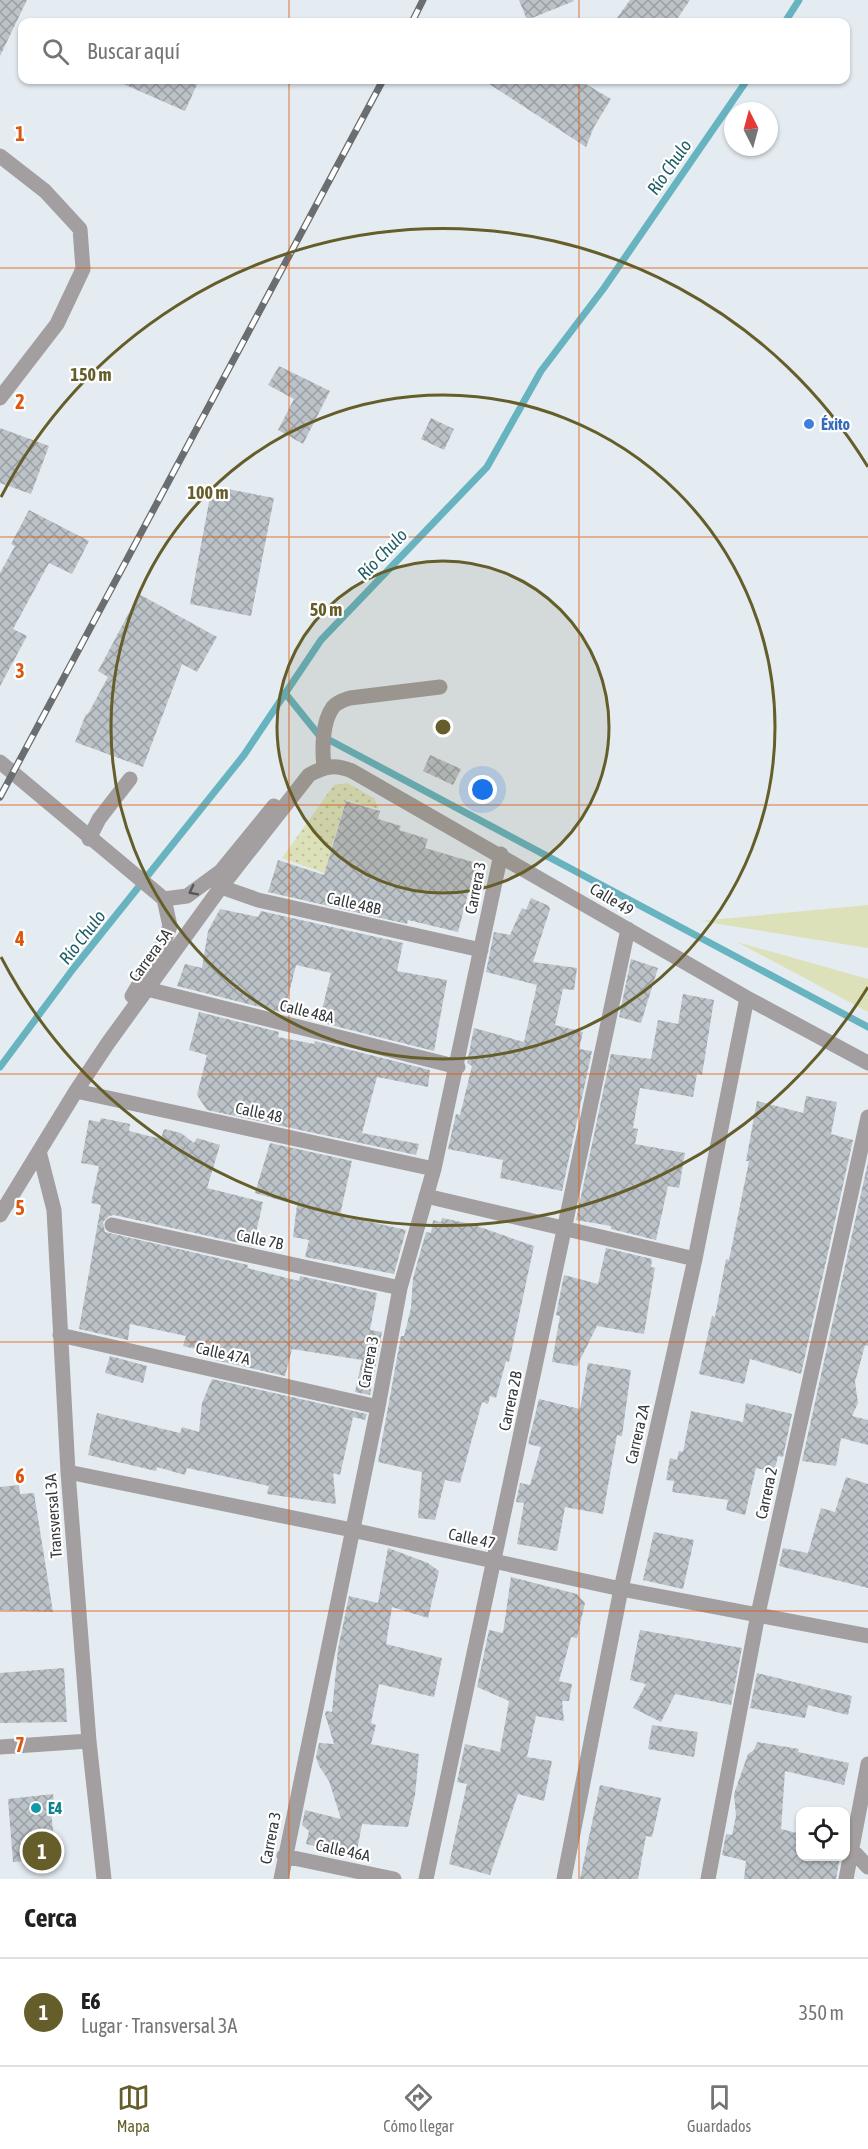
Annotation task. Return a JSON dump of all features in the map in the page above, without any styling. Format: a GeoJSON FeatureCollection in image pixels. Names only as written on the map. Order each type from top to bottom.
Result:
{"type":"FeatureCollection","features":[{"type":"Feature","properties":{"kind":"street"},"geometry":{"type":"LineString","coordinates":[[0,156],[45,190],[80,229],[83,269],[57,324],[0,398]]}},
{"type":"Feature","properties":{"kind":"street"},"geometry":{"type":"LineString","coordinates":[[331,766],[321,745],[331,711],[339,702],[350,698],[440,687]]}},
{"type":"Feature","properties":{"kind":"street"},"geometry":{"type":"LineString","coordinates":[[0,762],[89,839],[164,899],[170,926],[164,942],[108,1043]]}},
{"type":"Feature","properties":{"kind":"street","name":"Carrera 5A"},"geometry":{"type":"LineString","coordinates":[[0,1215],[108,1043],[221,887],[308,777],[331,766]]}},
{"type":"Feature","properties":{"kind":"street","name":"Calle 49"},"geometry":{"type":"LineString","coordinates":[[331,766],[501,854],[747,998],[868,1063]]}},
{"type":"Feature","properties":{"kind":"street"},"geometry":{"type":"LineString","coordinates":[[164,899],[187,896],[221,871],[284,796],[308,777]]}},
{"type":"Feature","properties":{"kind":"street"},"geometry":{"type":"LineString","coordinates":[[89,839],[99,819],[130,779]]}},
{"type":"Feature","properties":{"kind":"street","name":"Carrera 3"},"geometry":{"type":"LineString","coordinates":[[281,1879],[378,1407],[399,1288],[434,1169],[458,1067],[501,854]]}},
{"type":"Feature","properties":{"kind":"street","name":"Calle 48B"},"geometry":{"type":"LineString","coordinates":[[221,887],[258,900],[481,950]]}},
{"type":"Feature","properties":{"kind":"street","name":"Carrera 2B"},"geometry":{"type":"LineString","coordinates":[[426,1879],[628,929]]}},
{"type":"Feature","properties":{"kind":"street","name":"Calle 48A"},"geometry":{"type":"LineString","coordinates":[[147,989],[458,1067]]}},
{"type":"Feature","properties":{"kind":"street","name":"Carrera 2A"},"geometry":{"type":"LineString","coordinates":[[564,1879],[621,1589],[695,1259],[747,998]]}},
{"type":"Feature","properties":{"kind":"street","name":"Calle 48"},"geometry":{"type":"LineString","coordinates":[[76,1091],[434,1169]]}},
{"type":"Feature","properties":{"kind":"street","name":"Carrera 2"},"geometry":{"type":"LineString","coordinates":[[708,1879],[758,1614],[868,1117]]}},
{"type":"Feature","properties":{"kind":"street","name":"Transversal 3A"},"geometry":{"type":"LineString","coordinates":[[39,1151],[54,1210],[68,1472],[89,1741],[104,1879]]}},
{"type":"Feature","properties":{"kind":"street"},"geometry":{"type":"LineString","coordinates":[[426,1196],[695,1259]]}},
{"type":"Feature","properties":{"kind":"street","name":"Calle 7B"},"geometry":{"type":"LineString","coordinates":[[112,1225],[399,1288]]}},
{"type":"Feature","properties":{"kind":"street","name":"Calle 47A"},"geometry":{"type":"LineString","coordinates":[[60,1335],[378,1407]]}},
{"type":"Feature","properties":{"kind":"street","name":"Calle 47"},"geometry":{"type":"LineString","coordinates":[[68,1472],[352,1530],[621,1589],[868,1636]]}},
{"type":"Feature","properties":{"kind":"street"},"geometry":{"type":"LineString","coordinates":[[0,1747],[89,1741]]}},
{"type":"Feature","properties":{"kind":"street"},"geometry":{"type":"LineString","coordinates":[[846,1879],[868,1764]]}},
{"type":"Feature","properties":{"kind":"street"},"geometry":{"type":"LineString","coordinates":[[852,1850],[865,1865]]}},
{"type":"Feature","properties":{"kind":"street","name":"Calle 46A"},"geometry":{"type":"LineString","coordinates":[[284,1856],[394,1879]]}},
{"type":"Feature","properties":{"kind":"green space"},"geometry":{"type":"Polygon","coordinates":[[[347,783],[374,798],[379,809],[346,800],[331,849],[346,855],[338,878],[282,858],[334,785],[347,783]]]}},
{"type":"Feature","properties":{"kind":"green space"},"geometry":{"type":"Polygon","coordinates":[[[868,905],[868,948],[700,921],[868,905]]]}},
{"type":"Feature","properties":{"kind":"green space"},"geometry":{"type":"Polygon","coordinates":[[[737,942],[868,979],[868,1012],[737,942]]]}},
{"type":"Feature","properties":{"kind":"building"},"geometry":{"type":"Polygon","coordinates":[[[0,0],[27,0],[18,18],[0,56],[0,0]]]}},
{"type":"Feature","properties":{"kind":"building"},"geometry":{"type":"Polygon","coordinates":[[[519,0],[574,1],[532,18],[526,18],[519,0]]]}},
{"type":"Feature","properties":{"kind":"building"},"geometry":{"type":"Polygon","coordinates":[[[630,0],[690,0],[678,18],[617,18],[630,0]]]}},
{"type":"Feature","properties":{"kind":"building"},"geometry":{"type":"Polygon","coordinates":[[[123,84],[197,84],[185,111],[123,84]]]}},
{"type":"Feature","properties":{"kind":"building"},"geometry":{"type":"Polygon","coordinates":[[[489,84],[586,84],[611,99],[594,127],[586,147],[489,84]]]}},
{"type":"Feature","properties":{"kind":"building"},"geometry":{"type":"Polygon","coordinates":[[[279,366],[330,391],[303,444],[278,430],[294,399],[268,385],[279,366]]]}},
{"type":"Feature","properties":{"kind":"building"},"geometry":{"type":"Polygon","coordinates":[[[431,418],[454,429],[444,450],[421,439],[431,418]]]}},
{"type":"Feature","properties":{"kind":"building"},"geometry":{"type":"Polygon","coordinates":[[[0,428],[49,446],[31,494],[0,483],[0,428]]]}},
{"type":"Feature","properties":{"kind":"building"},"geometry":{"type":"Polygon","coordinates":[[[212,486],[274,498],[251,616],[190,604],[212,486]]]}},
{"type":"Feature","properties":{"kind":"building"},"geometry":{"type":"Polygon","coordinates":[[[29,510],[89,541],[72,574],[49,563],[13,629],[27,636],[0,686],[0,573],[15,546],[11,544],[29,510]]]}},
{"type":"Feature","properties":{"kind":"building"},"geometry":{"type":"Polygon","coordinates":[[[139,594],[217,637],[197,672],[182,664],[143,767],[75,742],[86,714],[108,677],[98,671],[139,594]]]}},
{"type":"Feature","properties":{"kind":"building"},"geometry":{"type":"Polygon","coordinates":[[[430,755],[461,769],[453,785],[423,771],[430,755]]]}},
{"type":"Feature","properties":{"kind":"building"},"geometry":{"type":"Polygon","coordinates":[[[346,801],[380,811],[378,819],[401,826],[399,830],[428,839],[425,848],[476,863],[458,932],[408,920],[407,924],[268,892],[278,860],[324,875],[346,801]]]}},
{"type":"Feature","properties":{"kind":"building"},"geometry":{"type":"Polygon","coordinates":[[[531,898],[549,906],[550,909],[533,962],[577,968],[574,990],[563,989],[555,1025],[583,1032],[579,1049],[592,1051],[562,1191],[500,1178],[503,1160],[448,1149],[456,1114],[460,1115],[472,1066],[467,1063],[474,1028],[524,1042],[537,985],[486,972],[494,932],[510,935],[522,908],[526,910],[531,898]]]}},
{"type":"Feature","properties":{"kind":"building"},"geometry":{"type":"Polygon","coordinates":[[[220,909],[258,917],[261,911],[403,943],[397,971],[447,980],[434,1051],[319,1022],[331,973],[296,965],[284,1013],[177,986],[185,964],[202,968],[208,931],[220,909]]]}},
{"type":"Feature","properties":{"kind":"building"},"geometry":{"type":"Polygon","coordinates":[[[631,959],[658,968],[641,1023],[619,1017],[631,959]]]}},
{"type":"Feature","properties":{"kind":"building"},"geometry":{"type":"Polygon","coordinates":[[[683,994],[714,1000],[702,1075],[697,1074],[693,1097],[640,1088],[633,1128],[638,1129],[635,1144],[685,1153],[679,1188],[668,1186],[656,1240],[611,1229],[611,1226],[576,1220],[611,1054],[651,1059],[658,1020],[678,1024],[683,994]]]}},
{"type":"Feature","properties":{"kind":"building"},"geometry":{"type":"Polygon","coordinates":[[[199,1012],[279,1032],[278,1037],[314,1044],[315,1041],[430,1070],[428,1087],[377,1077],[362,1133],[419,1144],[416,1155],[207,1110],[197,1095],[207,1055],[189,1050],[199,1012]]]}},
{"type":"Feature","properties":{"kind":"building"},"geometry":{"type":"Polygon","coordinates":[[[806,1096],[837,1102],[831,1134],[853,1140],[801,1374],[750,1359],[744,1384],[699,1374],[712,1316],[715,1317],[726,1259],[729,1260],[749,1161],[746,1161],[757,1101],[803,1113],[806,1096]]]}},
{"type":"Feature","properties":{"kind":"building"},"geometry":{"type":"Polygon","coordinates":[[[101,1118],[130,1124],[129,1131],[161,1139],[164,1129],[181,1133],[194,1143],[197,1138],[220,1145],[207,1188],[263,1202],[253,1246],[114,1215],[109,1216],[103,1222],[105,1232],[248,1265],[247,1268],[299,1281],[300,1276],[377,1293],[370,1330],[382,1332],[370,1395],[355,1392],[362,1360],[292,1349],[285,1376],[215,1360],[216,1354],[183,1346],[186,1336],[130,1324],[128,1340],[79,1329],[101,1205],[91,1203],[99,1166],[81,1163],[89,1120],[100,1122],[101,1118]]]}},
{"type":"Feature","properties":{"kind":"building"},"geometry":{"type":"Polygon","coordinates":[[[270,1143],[352,1161],[340,1215],[406,1230],[394,1274],[305,1257],[309,1240],[293,1237],[297,1205],[255,1193],[270,1143]]]}},
{"type":"Feature","properties":{"kind":"building"},"geometry":{"type":"Polygon","coordinates":[[[868,1162],[868,1346],[865,1345],[855,1382],[858,1403],[852,1416],[868,1420],[868,1445],[841,1438],[836,1466],[802,1461],[868,1162]]]}},
{"type":"Feature","properties":{"kind":"building"},"geometry":{"type":"Polygon","coordinates":[[[442,1218],[471,1224],[534,1246],[509,1362],[506,1361],[496,1398],[490,1396],[488,1404],[482,1402],[460,1483],[445,1480],[435,1520],[418,1518],[422,1472],[378,1462],[401,1336],[404,1336],[411,1308],[413,1278],[426,1232],[431,1233],[433,1220],[441,1222],[442,1218]]]}},
{"type":"Feature","properties":{"kind":"building"},"geometry":{"type":"Polygon","coordinates":[[[606,1248],[652,1259],[651,1267],[655,1268],[644,1334],[597,1326],[577,1366],[552,1362],[560,1316],[556,1315],[564,1275],[598,1284],[606,1248]]]}},
{"type":"Feature","properties":{"kind":"building"},"geometry":{"type":"Polygon","coordinates":[[[110,1356],[147,1366],[143,1383],[105,1373],[110,1356]]]}},
{"type":"Feature","properties":{"kind":"building"},"geometry":{"type":"Polygon","coordinates":[[[588,1363],[631,1370],[622,1436],[617,1435],[603,1514],[565,1507],[557,1551],[517,1544],[524,1503],[516,1502],[520,1483],[530,1485],[541,1447],[528,1444],[539,1399],[580,1409],[588,1363]]]}},
{"type":"Feature","properties":{"kind":"building"},"geometry":{"type":"Polygon","coordinates":[[[212,1379],[367,1414],[365,1420],[353,1417],[340,1475],[333,1473],[336,1504],[267,1494],[269,1486],[187,1468],[185,1475],[157,1467],[156,1471],[88,1455],[97,1413],[180,1433],[182,1427],[199,1432],[202,1403],[212,1379]]]}},
{"type":"Feature","properties":{"kind":"building"},"geometry":{"type":"Polygon","coordinates":[[[746,1403],[792,1414],[783,1457],[778,1456],[774,1472],[756,1468],[745,1515],[726,1510],[728,1500],[672,1492],[674,1481],[666,1480],[670,1458],[677,1460],[679,1451],[683,1452],[691,1411],[743,1422],[746,1403]]]}},
{"type":"Feature","properties":{"kind":"building"},"geometry":{"type":"Polygon","coordinates":[[[846,1477],[868,1484],[868,1588],[779,1566],[783,1548],[808,1553],[821,1508],[835,1512],[846,1477]]]}},
{"type":"Feature","properties":{"kind":"building"},"geometry":{"type":"Polygon","coordinates":[[[19,1485],[20,1494],[34,1493],[53,1612],[0,1610],[0,1487],[19,1485]]]}},
{"type":"Feature","properties":{"kind":"building"},"geometry":{"type":"Polygon","coordinates":[[[654,1532],[694,1540],[683,1589],[643,1580],[654,1532]]]}},
{"type":"Feature","properties":{"kind":"building"},"geometry":{"type":"Polygon","coordinates":[[[388,1548],[428,1563],[439,1571],[428,1618],[392,1607],[386,1644],[442,1658],[434,1697],[379,1684],[371,1723],[376,1725],[371,1744],[419,1754],[415,1795],[408,1827],[362,1824],[355,1861],[353,1855],[306,1844],[309,1831],[302,1825],[305,1810],[341,1819],[329,1781],[316,1757],[319,1743],[334,1744],[325,1714],[326,1711],[332,1712],[338,1649],[349,1596],[378,1603],[388,1548]]]}},
{"type":"Feature","properties":{"kind":"building"},"geometry":{"type":"Polygon","coordinates":[[[511,1577],[577,1594],[585,1603],[577,1638],[571,1637],[559,1681],[572,1684],[569,1701],[562,1701],[564,1721],[536,1716],[527,1757],[552,1761],[544,1801],[518,1794],[490,1875],[449,1864],[467,1784],[457,1782],[465,1744],[500,1752],[509,1701],[477,1687],[489,1630],[503,1633],[511,1577]]]}},
{"type":"Feature","properties":{"kind":"building"},"geometry":{"type":"Polygon","coordinates":[[[640,1630],[742,1648],[731,1705],[675,1694],[661,1722],[633,1708],[646,1684],[630,1680],[640,1630]]]}},
{"type":"Feature","properties":{"kind":"building"},"geometry":{"type":"Polygon","coordinates":[[[64,1668],[67,1722],[0,1723],[0,1673],[64,1668]]]}},
{"type":"Feature","properties":{"kind":"building"},"geometry":{"type":"Polygon","coordinates":[[[757,1673],[852,1696],[848,1715],[808,1705],[805,1718],[750,1708],[757,1673]]]}},
{"type":"Feature","properties":{"kind":"building"},"geometry":{"type":"Polygon","coordinates":[[[652,1725],[698,1732],[694,1757],[648,1749],[652,1725]]]}},
{"type":"Feature","properties":{"kind":"building"},"geometry":{"type":"Polygon","coordinates":[[[757,1742],[799,1749],[798,1752],[849,1763],[844,1785],[785,1771],[781,1829],[796,1833],[796,1861],[839,1861],[836,1879],[744,1879],[746,1861],[722,1855],[726,1834],[732,1835],[736,1816],[734,1794],[748,1754],[754,1750],[757,1742]]]}},
{"type":"Feature","properties":{"kind":"building"},"geometry":{"type":"Polygon","coordinates":[[[600,1785],[661,1798],[652,1837],[646,1836],[638,1879],[580,1879],[600,1785]]]}},
{"type":"Feature","properties":{"kind":"building"},"geometry":{"type":"Polygon","coordinates":[[[53,1794],[55,1812],[51,1812],[56,1858],[13,1862],[8,1799],[53,1794]]]}},
{"type":"Feature","properties":{"kind":"waterway","name":"Río Chulo"},"geometry":{"type":"LineString","coordinates":[[788,18],[799,0]]}},
{"type":"Feature","properties":{"kind":"waterway","name":"Río Chulo"},"geometry":{"type":"LineString","coordinates":[[0,1067],[73,969],[244,755],[321,640],[487,467],[541,371],[604,288],[744,84]]}},
{"type":"Feature","properties":{"kind":"waterway"},"geometry":{"type":"LineString","coordinates":[[285,693],[318,734],[868,1027]]}},
{"type":"Feature","properties":{"kind":"railway"},"geometry":{"type":"LineString","coordinates":[[414,18],[423,0]]}},
{"type":"Feature","properties":{"kind":"railway"},"geometry":{"type":"LineString","coordinates":[[0,797],[381,84]]}},
{"type":"Feature","properties":{"kind":"place","name":"Éxito"},"geometry":{"type":"Point","coordinates":[809,424]}},
{"type":"Feature","properties":{"kind":"place","name":"E4"},"geometry":{"type":"Point","coordinates":[36,1808]}},
{"type":"Feature","properties":{"kind":"place","name":"E6"},"geometry":{"type":"Point","coordinates":[42,1851]}}]}
